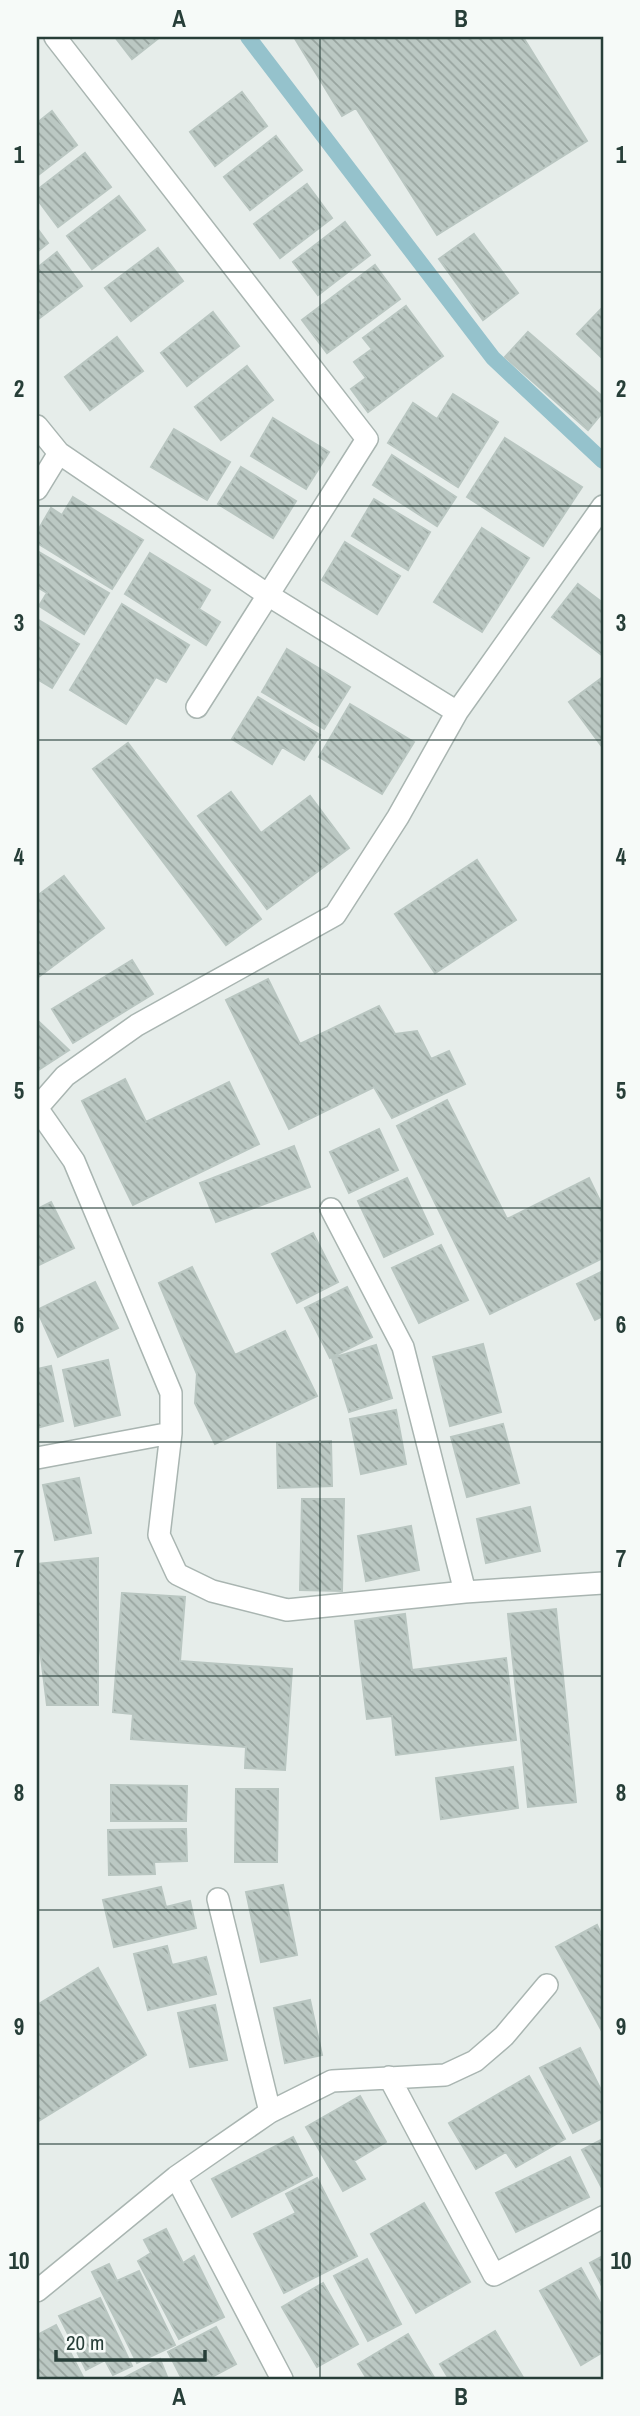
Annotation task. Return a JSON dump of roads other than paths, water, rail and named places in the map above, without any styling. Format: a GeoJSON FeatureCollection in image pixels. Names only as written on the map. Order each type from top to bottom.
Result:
{"type":"FeatureCollection","features":[{"type":"Feature","properties":{"kind":"street"},"geometry":{"type":"LineString","coordinates":[[55,37],[367,439],[197,707]]}},
{"type":"Feature","properties":{"kind":"street"},"geometry":{"type":"LineString","coordinates":[[37,426],[59,453],[268,596],[457,712]]}},
{"type":"Feature","properties":{"kind":"street"},"geometry":{"type":"LineString","coordinates":[[37,489],[59,453]]}},
{"type":"Feature","properties":{"kind":"street"},"geometry":{"type":"LineString","coordinates":[[603,506],[457,712],[398,817],[335,915],[137,1025],[65,1076],[37,1108],[74,1161],[171,1393],[171,1433],[159,1535],[177,1574],[212,1591],[287,1610],[465,1592],[603,1583]]}},
{"type":"Feature","properties":{"kind":"street"},"geometry":{"type":"LineString","coordinates":[[331,1209],[403,1346],[465,1592]]}},
{"type":"Feature","properties":{"kind":"street"},"geometry":{"type":"LineString","coordinates":[[37,1458],[171,1433]]}},
{"type":"Feature","properties":{"kind":"street"},"geometry":{"type":"LineString","coordinates":[[218,1899],[270,2112]]}},
{"type":"Feature","properties":{"kind":"street"},"geometry":{"type":"LineString","coordinates":[[37,2291],[176,2177],[270,2112],[332,2081],[445,2075],[475,2061],[504,2036],[547,1985]]}},
{"type":"Feature","properties":{"kind":"street"},"geometry":{"type":"LineString","coordinates":[[389,2077],[494,2275],[603,2217]]}},
{"type":"Feature","properties":{"kind":"street"},"geometry":{"type":"LineString","coordinates":[[176,2177],[282,2379]]}},
{"type":"Feature","properties":{"kind":"waterway"},"geometry":{"type":"LineString","coordinates":[[248,37],[493,358],[603,461]]}}]}
